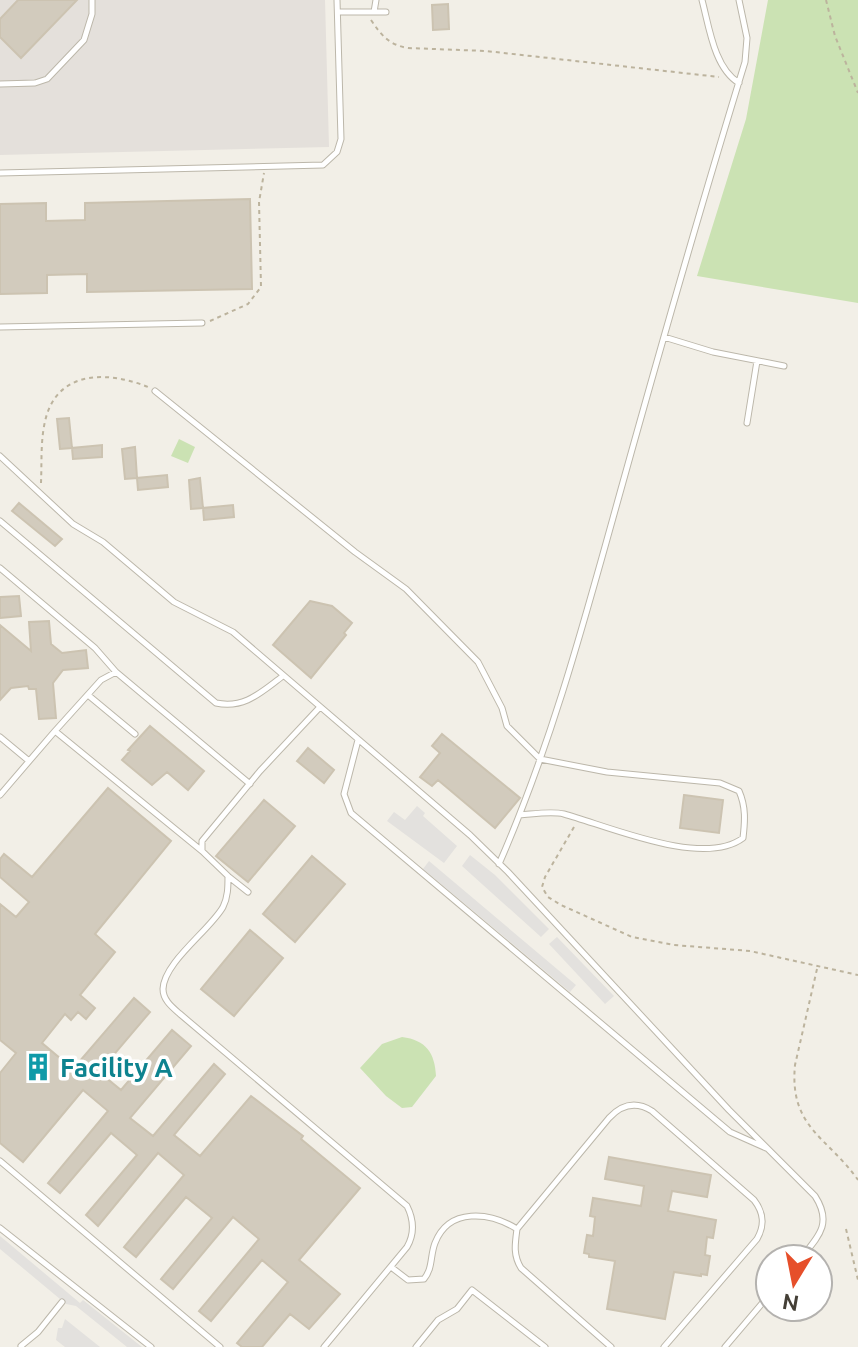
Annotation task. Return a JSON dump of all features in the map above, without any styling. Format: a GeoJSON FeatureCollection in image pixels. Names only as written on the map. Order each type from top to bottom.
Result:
{"type":"FeatureCollection","features":[{"type":"Feature","properties":{"kind":"lane"},"geometry":{"type":"LineString","coordinates":[[0,84],[35,83],[47,79],[84,40],[92,14],[92,0]]}},
{"type":"Feature","properties":{"kind":"lane"},"geometry":{"type":"LineString","coordinates":[[0,173],[323,165],[340,146],[337,0]]}},
{"type":"Feature","properties":{"kind":"lane"},"geometry":{"type":"LineString","coordinates":[[374,12],[376,0]]}},
{"type":"Feature","properties":{"kind":"lane"},"geometry":{"type":"LineString","coordinates":[[702,0],[720,61],[730,78],[739,83]]}},
{"type":"Feature","properties":{"kind":"lane"},"geometry":{"type":"LineString","coordinates":[[499,864],[520,815],[565,688],[739,83],[748,49],[739,0]]}},
{"type":"Feature","properties":{"kind":"lane"},"geometry":{"type":"LineString","coordinates":[[338,12],[386,12]]}},
{"type":"Feature","properties":{"kind":"lane"},"geometry":{"type":"LineString","coordinates":[[0,327],[202,323]]}},
{"type":"Feature","properties":{"kind":"lane"},"geometry":{"type":"LineString","coordinates":[[664,337],[713,352],[784,366]]}},
{"type":"Feature","properties":{"kind":"lane"},"geometry":{"type":"LineString","coordinates":[[747,423],[757,361]]}},
{"type":"Feature","properties":{"kind":"lane"},"geometry":{"type":"LineString","coordinates":[[155,391],[355,552],[406,589],[478,662],[502,708],[507,726],[540,759],[607,772],[720,783],[739,791],[745,818],[743,838],[732,846],[707,849],[631,838],[560,813],[520,815]]}},
{"type":"Feature","properties":{"kind":"lane"},"geometry":{"type":"LineString","coordinates":[[0,456],[73,524],[103,542],[174,602],[233,632],[499,864],[718,1098],[815,1196],[824,1216],[820,1234],[813,1243]]}},
{"type":"Feature","properties":{"kind":"lane"},"geometry":{"type":"LineString","coordinates":[[0,521],[216,703],[234,705],[248,702],[283,676]]}},
{"type":"Feature","properties":{"kind":"lane"},"geometry":{"type":"LineString","coordinates":[[0,568],[95,648],[116,672],[250,784]]}},
{"type":"Feature","properties":{"kind":"lane"},"geometry":{"type":"LineString","coordinates":[[0,795],[101,680],[116,672]]}},
{"type":"Feature","properties":{"kind":"lane"},"geometry":{"type":"LineString","coordinates":[[88,695],[135,734]]}},
{"type":"Feature","properties":{"kind":"lane"},"geometry":{"type":"LineString","coordinates":[[202,851],[202,841],[320,707]]}},
{"type":"Feature","properties":{"kind":"lane"},"geometry":{"type":"LineString","coordinates":[[55,731],[248,892]]}},
{"type":"Feature","properties":{"kind":"lane"},"geometry":{"type":"LineString","coordinates":[[0,737],[29,761]]}},
{"type":"Feature","properties":{"kind":"lane"},"geometry":{"type":"LineString","coordinates":[[358,740],[344,794],[351,813],[730,1132],[771,1150]]}},
{"type":"Feature","properties":{"kind":"lane"},"geometry":{"type":"LineString","coordinates":[[228,876],[221,910],[172,967],[163,988],[165,999],[407,1206],[413,1221],[411,1239],[324,1347]]}},
{"type":"Feature","properties":{"kind":"lane"},"geometry":{"type":"LineString","coordinates":[[611,1347],[521,1268],[515,1255],[517,1229],[615,1111],[636,1104],[652,1111],[754,1200],[763,1221],[757,1239],[664,1347]]}},
{"type":"Feature","properties":{"kind":"lane"},"geometry":{"type":"LineString","coordinates":[[0,1161],[220,1347]]}},
{"type":"Feature","properties":{"kind":"lane"},"geometry":{"type":"LineString","coordinates":[[391,1267],[408,1280],[424,1279],[431,1267],[438,1237],[445,1227],[465,1217],[488,1216],[517,1229]]}},
{"type":"Feature","properties":{"kind":"lane"},"geometry":{"type":"LineString","coordinates":[[0,1228],[151,1347]]}},
{"type":"Feature","properties":{"kind":"lane"},"geometry":{"type":"LineString","coordinates":[[416,1347],[438,1320],[457,1309],[472,1290],[545,1347]]}},
{"type":"Feature","properties":{"kind":"lane"},"geometry":{"type":"LineString","coordinates":[[21,1346],[38,1332],[62,1302]]}},
{"type":"Feature","properties":{"kind":"lane"},"geometry":{"type":"LineString","coordinates":[[725,1347],[754,1313]]}},
{"type":"Feature","properties":{"kind":"path"},"geometry":{"type":"LineString","coordinates":[[826,0],[835,36],[858,93]]}},
{"type":"Feature","properties":{"kind":"path"},"geometry":{"type":"LineString","coordinates":[[366,12],[382,36],[408,48],[486,51],[730,78]]}},
{"type":"Feature","properties":{"kind":"path"},"geometry":{"type":"LineString","coordinates":[[202,323],[236,311],[256,296],[261,287],[259,202],[265,168]]}},
{"type":"Feature","properties":{"kind":"path"},"geometry":{"type":"LineString","coordinates":[[40,492],[44,429],[48,411],[62,390],[83,377],[97,376],[123,379],[155,391]]}},
{"type":"Feature","properties":{"kind":"path"},"geometry":{"type":"LineString","coordinates":[[579,819],[545,877],[542,887],[548,897],[632,937],[674,945],[750,951],[858,975]]}},
{"type":"Feature","properties":{"kind":"path"},"geometry":{"type":"LineString","coordinates":[[817,968],[795,1065],[796,1098],[805,1121],[858,1180]]}},
{"type":"Feature","properties":{"kind":"path"},"geometry":{"type":"LineString","coordinates":[[846,1229],[858,1280]]}},
{"type":"Feature","properties":{"kind":"shaded area"},"geometry":{"type":"Polygon","coordinates":[[[0,0],[325,0],[329,147],[0,155],[0,0]]]}},
{"type":"Feature","properties":{"kind":"shaded area"},"geometry":{"type":"Polygon","coordinates":[[[417,806],[425,813],[423,816],[457,846],[444,863],[387,821],[394,812],[405,820],[417,806]]]}},
{"type":"Feature","properties":{"kind":"shaded area"},"geometry":{"type":"Polygon","coordinates":[[[470,855],[495,875],[549,929],[541,937],[462,866],[470,855]]]}},
{"type":"Feature","properties":{"kind":"shaded area"},"geometry":{"type":"Polygon","coordinates":[[[429,861],[576,985],[570,992],[423,869],[429,861]]]}},
{"type":"Feature","properties":{"kind":"shaded area"},"geometry":{"type":"Polygon","coordinates":[[[557,937],[614,996],[605,1004],[549,944],[557,937]]]}},
{"type":"Feature","properties":{"kind":"shaded area"},"geometry":{"type":"Polygon","coordinates":[[[0,1236],[80,1303],[83,1300],[142,1347],[127,1347],[76,1306],[66,1304],[0,1249],[0,1236]]]}},
{"type":"Feature","properties":{"kind":"shaded area"},"geometry":{"type":"Polygon","coordinates":[[[65,1319],[100,1347],[65,1347],[56,1340],[58,1328],[62,1328],[65,1319]]]}},
{"type":"Feature","properties":{"kind":"green space"},"geometry":{"type":"Polygon","coordinates":[[[768,0],[858,0],[858,303],[697,276],[746,119],[768,0]]]}},
{"type":"Feature","properties":{"kind":"green space"},"geometry":{"type":"Polygon","coordinates":[[[179,439],[195,447],[188,463],[171,456],[179,439]]]}},
{"type":"Feature","properties":{"kind":"green space"},"geometry":{"type":"Polygon","coordinates":[[[402,1037],[417,1041],[428,1049],[436,1076],[412,1107],[402,1108],[360,1068],[382,1044],[402,1037]]]}},
{"type":"Feature","properties":{"kind":"building"},"geometry":{"type":"Polygon","coordinates":[[[18,0],[77,0],[21,58],[0,37],[0,19],[18,0]]]}},
{"type":"Feature","properties":{"kind":"building"},"geometry":{"type":"Polygon","coordinates":[[[448,4],[449,29],[433,30],[432,5],[448,4]]]}},
{"type":"Feature","properties":{"kind":"building"},"geometry":{"type":"Polygon","coordinates":[[[250,199],[252,289],[87,292],[87,274],[47,275],[47,293],[0,294],[0,204],[46,203],[46,221],[85,220],[85,203],[250,199]]]}},
{"type":"Feature","properties":{"kind":"building"},"geometry":{"type":"Polygon","coordinates":[[[69,418],[72,448],[60,449],[57,419],[69,418]]]}},
{"type":"Feature","properties":{"kind":"building"},"geometry":{"type":"Polygon","coordinates":[[[102,445],[102,457],[73,459],[72,448],[102,445]]]}},
{"type":"Feature","properties":{"kind":"building"},"geometry":{"type":"Polygon","coordinates":[[[135,447],[137,478],[125,479],[122,449],[135,447]]]}},
{"type":"Feature","properties":{"kind":"building"},"geometry":{"type":"Polygon","coordinates":[[[167,475],[168,487],[138,490],[137,478],[167,475]]]}},
{"type":"Feature","properties":{"kind":"building"},"geometry":{"type":"Polygon","coordinates":[[[200,478],[203,508],[191,509],[189,480],[200,478]]]}},
{"type":"Feature","properties":{"kind":"building"},"geometry":{"type":"Polygon","coordinates":[[[19,503],[62,539],[55,546],[12,511],[19,503]]]}},
{"type":"Feature","properties":{"kind":"building"},"geometry":{"type":"Polygon","coordinates":[[[233,505],[234,517],[204,520],[203,508],[233,505]]]}},
{"type":"Feature","properties":{"kind":"building"},"geometry":{"type":"Polygon","coordinates":[[[19,596],[21,616],[0,618],[0,597],[19,596]]]}},
{"type":"Feature","properties":{"kind":"building"},"geometry":{"type":"Polygon","coordinates":[[[310,601],[332,606],[352,623],[311,678],[273,645],[310,601]]]}},
{"type":"Feature","properties":{"kind":"building"},"geometry":{"type":"Polygon","coordinates":[[[49,621],[51,644],[62,653],[86,650],[88,668],[63,670],[53,683],[56,718],[39,719],[36,689],[29,689],[28,686],[11,688],[0,700],[0,625],[31,651],[29,622],[49,621]]]}},
{"type":"Feature","properties":{"kind":"building"},"geometry":{"type":"Polygon","coordinates":[[[150,726],[204,771],[188,790],[167,772],[152,785],[122,760],[150,726]]]}},
{"type":"Feature","properties":{"kind":"building"},"geometry":{"type":"Polygon","coordinates":[[[442,734],[520,798],[495,828],[438,780],[432,786],[420,777],[440,753],[432,746],[442,734]]]}},
{"type":"Feature","properties":{"kind":"building"},"geometry":{"type":"Polygon","coordinates":[[[308,748],[334,770],[324,783],[297,761],[308,748]]]}},
{"type":"Feature","properties":{"kind":"building","name":"Facility A"},"geometry":{"type":"Polygon","coordinates":[[[108,788],[171,841],[95,934],[115,952],[80,995],[95,1008],[86,1019],[78,1012],[71,1020],[65,1014],[42,1043],[73,1069],[134,998],[150,1012],[99,1072],[121,1090],[172,1030],[191,1046],[130,1118],[153,1136],[214,1064],[225,1074],[174,1135],[200,1156],[251,1096],[303,1136],[301,1139],[360,1188],[299,1260],[340,1294],[309,1329],[290,1314],[262,1347],[242,1347],[237,1343],[288,1282],[262,1260],[211,1321],[199,1311],[259,1239],[233,1217],[173,1289],[161,1279],[212,1218],[186,1197],[136,1257],[124,1247],[184,1175],[158,1153],[98,1226],[86,1215],[137,1155],[111,1133],[60,1193],[48,1183],[108,1111],[83,1090],[23,1162],[0,1143],[0,1073],[16,1053],[0,1040],[0,904],[16,917],[29,902],[0,877],[0,859],[4,854],[32,877],[108,788]]]}},
{"type":"Feature","properties":{"kind":"building"},"geometry":{"type":"Polygon","coordinates":[[[684,795],[723,800],[719,833],[680,828],[684,795]]]}},
{"type":"Feature","properties":{"kind":"building"},"geometry":{"type":"Polygon","coordinates":[[[264,800],[295,826],[248,882],[216,856],[264,800]]]}},
{"type":"Feature","properties":{"kind":"building"},"geometry":{"type":"Polygon","coordinates":[[[312,856],[345,884],[295,942],[263,914],[312,856]]]}},
{"type":"Feature","properties":{"kind":"building"},"geometry":{"type":"Polygon","coordinates":[[[250,930],[283,958],[234,1016],[201,989],[250,930]]]}},
{"type":"Feature","properties":{"kind":"building"},"geometry":{"type":"Polygon","coordinates":[[[609,1157],[711,1175],[707,1197],[672,1191],[668,1211],[716,1220],[713,1238],[707,1237],[705,1255],[710,1256],[707,1275],[674,1272],[665,1319],[607,1309],[615,1261],[589,1257],[584,1253],[587,1235],[593,1236],[595,1217],[590,1216],[593,1198],[641,1206],[644,1186],[605,1179],[609,1157]]]}},
{"type":"Feature","properties":{"kind":"place","name":"Facility A"},"geometry":{"type":"Point","coordinates":[38,1067]}}]}
